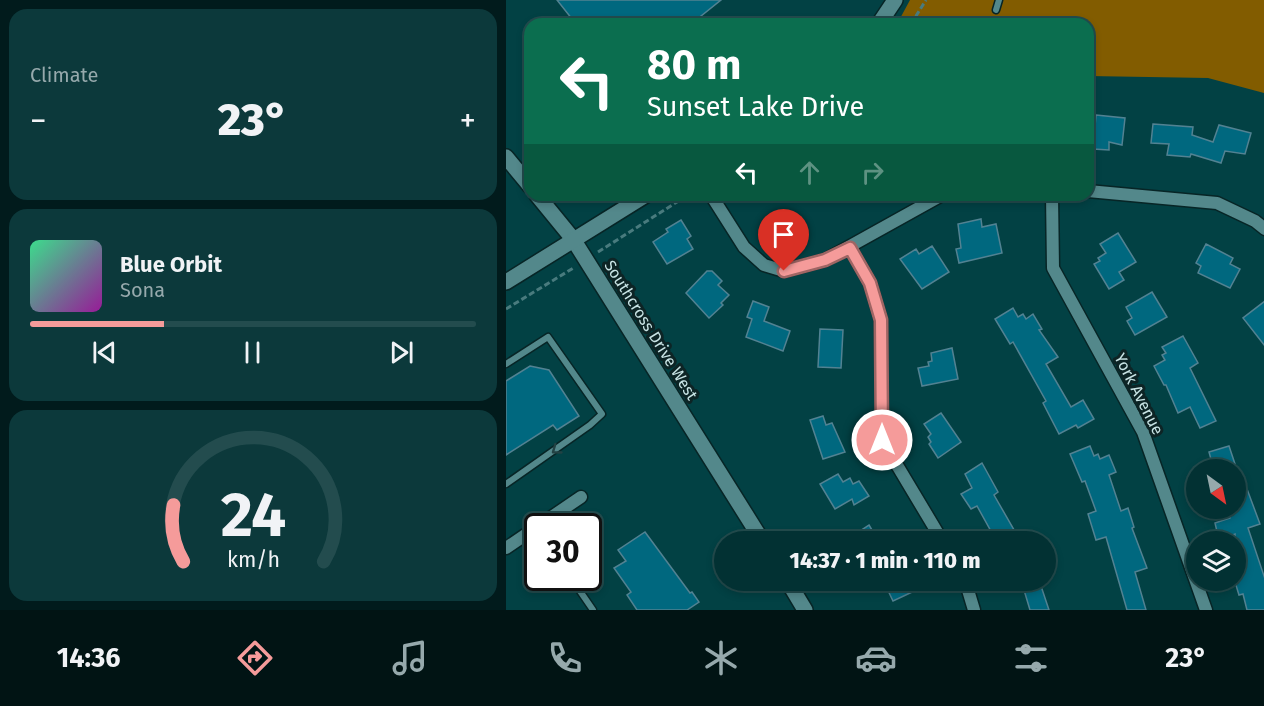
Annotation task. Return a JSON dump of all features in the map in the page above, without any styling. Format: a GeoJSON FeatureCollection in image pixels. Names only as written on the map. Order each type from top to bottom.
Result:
{"type":"FeatureCollection","features":[{"type":"Feature","properties":{"kind":"street"},"geometry":{"type":"LineString","coordinates":[[883,18],[895,0]]}},
{"type":"Feature","properties":{"kind":"street"},"geometry":{"type":"LineString","coordinates":[[506,157],[524,179]]}},
{"type":"Feature","properties":{"kind":"street"},"geometry":{"type":"LineString","coordinates":[[1094,192],[1217,203],[1255,221],[1265,229]]}},
{"type":"Feature","properties":{"kind":"street","name":"Southcross Drive West"},"geometry":{"type":"LineString","coordinates":[[542,201],[573,239],[755,531]]}},
{"type":"Feature","properties":{"kind":"street"},"geometry":{"type":"LineString","coordinates":[[506,282],[637,201]]}},
{"type":"Feature","properties":{"kind":"street"},"geometry":{"type":"LineString","coordinates":[[715,201],[744,247],[764,265],[784,271],[825,260],[932,201]]}},
{"type":"Feature","properties":{"kind":"street","name":"York Avenue"},"geometry":{"type":"LineString","coordinates":[[1052,201],[1053,268],[1143,432],[1206,610]]}},
{"type":"Feature","properties":{"kind":"street"},"geometry":{"type":"LineString","coordinates":[[850,248],[870,283],[881,320],[882,440],[936,531]]}},
{"type":"Feature","properties":{"kind":"street"},"geometry":{"type":"LineString","coordinates":[[558,513],[581,497]]}},
{"type":"Feature","properties":{"kind":"street"},"geometry":{"type":"LineString","coordinates":[[506,548],[524,536]]}},
{"type":"Feature","properties":{"kind":"street"},"geometry":{"type":"LineString","coordinates":[[794,591],[805,610]]}},
{"type":"Feature","properties":{"kind":"street"},"geometry":{"type":"LineString","coordinates":[[968,591],[974,610]]}},
{"type":"Feature","properties":{"kind":"lane"},"geometry":{"type":"LineString","coordinates":[[996,10],[999,0]]}},
{"type":"Feature","properties":{"kind":"lane"},"geometry":{"type":"LineString","coordinates":[[506,364],[548,337],[602,414],[590,425],[506,484]]}},
{"type":"Feature","properties":{"kind":"lane"},"geometry":{"type":"LineString","coordinates":[[580,591],[593,610]]}},
{"type":"Feature","properties":{"kind":"path"},"geometry":{"type":"LineString","coordinates":[[915,18],[926,0]]}},
{"type":"Feature","properties":{"kind":"shaded area"},"geometry":{"type":"Polygon","coordinates":[[[910,0],[1264,0],[1264,93],[1208,78],[1094,76],[1094,18],[900,18],[910,0]]]}},
{"type":"Feature","properties":{"kind":"building"},"geometry":{"type":"Polygon","coordinates":[[[557,0],[721,0],[698,18],[571,18],[557,0]]]}},
{"type":"Feature","properties":{"kind":"building"},"geometry":{"type":"Polygon","coordinates":[[[1096,115],[1125,118],[1122,145],[1109,142],[1109,150],[1094,149],[1096,115]]]}},
{"type":"Feature","properties":{"kind":"building"},"geometry":{"type":"Polygon","coordinates":[[[1153,124],[1193,127],[1192,135],[1213,142],[1219,125],[1251,133],[1245,154],[1225,151],[1221,163],[1191,154],[1190,157],[1167,155],[1169,144],[1151,143],[1153,124]]]}},
{"type":"Feature","properties":{"kind":"building"},"geometry":{"type":"Polygon","coordinates":[[[981,219],[982,227],[996,224],[1002,253],[959,263],[956,249],[961,248],[958,224],[981,219]]]}},
{"type":"Feature","properties":{"kind":"building"},"geometry":{"type":"Polygon","coordinates":[[[681,220],[691,236],[687,239],[693,249],[667,264],[653,242],[668,232],[666,229],[681,220]]]}},
{"type":"Feature","properties":{"kind":"building"},"geometry":{"type":"Polygon","coordinates":[[[1118,233],[1136,262],[1119,272],[1124,280],[1109,289],[1094,264],[1100,261],[1098,258],[1106,253],[1100,244],[1118,233]]]}},
{"type":"Feature","properties":{"kind":"building"},"geometry":{"type":"Polygon","coordinates":[[[1206,244],[1233,258],[1230,264],[1240,269],[1230,288],[1198,273],[1201,266],[1196,263],[1206,244]]]}},
{"type":"Feature","properties":{"kind":"building"},"geometry":{"type":"Polygon","coordinates":[[[932,246],[949,272],[922,289],[900,259],[916,249],[919,254],[932,246]]]}},
{"type":"Feature","properties":{"kind":"building"},"geometry":{"type":"Polygon","coordinates":[[[707,271],[712,271],[722,281],[718,285],[729,295],[721,303],[723,305],[709,318],[686,293],[707,271]]]}},
{"type":"Feature","properties":{"kind":"building"},"geometry":{"type":"Polygon","coordinates":[[[1152,292],[1167,317],[1135,335],[1127,321],[1132,318],[1126,307],[1152,292]]]}},
{"type":"Feature","properties":{"kind":"building"},"geometry":{"type":"Polygon","coordinates":[[[753,301],[769,307],[764,321],[790,331],[783,351],[746,337],[752,319],[747,317],[753,301]]]}},
{"type":"Feature","properties":{"kind":"building"},"geometry":{"type":"Polygon","coordinates":[[[1265,301],[1265,346],[1243,318],[1265,301]]]}},
{"type":"Feature","properties":{"kind":"building"},"geometry":{"type":"Polygon","coordinates":[[[1013,308],[1018,317],[1023,314],[1026,319],[1033,314],[1042,329],[1039,330],[1058,357],[1046,364],[1071,407],[1083,400],[1094,419],[1078,428],[1076,425],[1059,434],[1043,403],[1046,401],[1013,342],[1010,344],[995,319],[1013,308]]]}},
{"type":"Feature","properties":{"kind":"building"},"geometry":{"type":"Polygon","coordinates":[[[820,329],[843,330],[841,368],[818,367],[820,329]]]}},
{"type":"Feature","properties":{"kind":"building"},"geometry":{"type":"Polygon","coordinates":[[[1183,336],[1198,363],[1190,368],[1216,421],[1200,428],[1190,407],[1178,413],[1166,385],[1154,366],[1165,360],[1162,355],[1166,353],[1162,347],[1183,336]]]}},
{"type":"Feature","properties":{"kind":"building"},"geometry":{"type":"Polygon","coordinates":[[[952,348],[958,379],[922,386],[918,368],[929,366],[928,362],[932,361],[931,353],[952,348]]]}},
{"type":"Feature","properties":{"kind":"building"},"geometry":{"type":"Polygon","coordinates":[[[530,366],[549,370],[579,416],[557,430],[553,425],[506,455],[506,381],[530,366]]]}},
{"type":"Feature","properties":{"kind":"building"},"geometry":{"type":"Polygon","coordinates":[[[941,413],[961,442],[938,458],[929,444],[931,442],[928,437],[931,434],[924,424],[941,413]]]}},
{"type":"Feature","properties":{"kind":"building"},"geometry":{"type":"Polygon","coordinates":[[[823,416],[826,425],[832,423],[845,452],[823,459],[810,420],[823,416]]]}},
{"type":"Feature","properties":{"kind":"building"},"geometry":{"type":"Polygon","coordinates":[[[1090,446],[1094,456],[1098,454],[1100,459],[1109,455],[1116,472],[1109,475],[1121,511],[1128,508],[1134,527],[1132,528],[1147,568],[1135,572],[1146,610],[1127,610],[1106,537],[1096,540],[1088,514],[1096,511],[1085,481],[1082,482],[1070,454],[1090,446]]]}},
{"type":"Feature","properties":{"kind":"building"},"geometry":{"type":"Polygon","coordinates":[[[1229,446],[1233,459],[1211,459],[1209,452],[1229,446]]]}},
{"type":"Feature","properties":{"kind":"building"},"geometry":{"type":"Polygon","coordinates":[[[982,463],[998,492],[994,495],[1015,531],[991,531],[977,506],[971,509],[961,494],[972,488],[965,474],[982,463]]]}},
{"type":"Feature","properties":{"kind":"building"},"geometry":{"type":"Polygon","coordinates":[[[838,474],[843,482],[850,478],[853,484],[859,481],[869,496],[854,505],[852,499],[835,509],[820,484],[838,474]]]}},
{"type":"Feature","properties":{"kind":"building"},"geometry":{"type":"Polygon","coordinates":[[[1246,489],[1260,524],[1248,528],[1265,579],[1265,610],[1247,610],[1243,594],[1239,595],[1238,591],[1246,591],[1246,531],[1217,531],[1215,523],[1227,519],[1246,519],[1246,489]]]}},
{"type":"Feature","properties":{"kind":"building"},"geometry":{"type":"Polygon","coordinates":[[[869,525],[873,531],[860,531],[869,525]]]}},
{"type":"Feature","properties":{"kind":"building"},"geometry":{"type":"Polygon","coordinates":[[[645,532],[699,602],[687,610],[637,610],[627,595],[631,592],[614,568],[626,561],[618,550],[645,532]]]}},
{"type":"Feature","properties":{"kind":"building"},"geometry":{"type":"Polygon","coordinates":[[[888,591],[914,591],[893,601],[888,591]]]}},
{"type":"Feature","properties":{"kind":"building"},"geometry":{"type":"Polygon","coordinates":[[[1024,591],[1043,591],[1049,610],[1030,610],[1024,591]]]}},
{"type":"Feature","properties":{"kind":"route"},"geometry":{"type":"LineString","coordinates":[[784,271],[825,260],[850,248],[870,283],[881,320],[882,440]]}}]}
